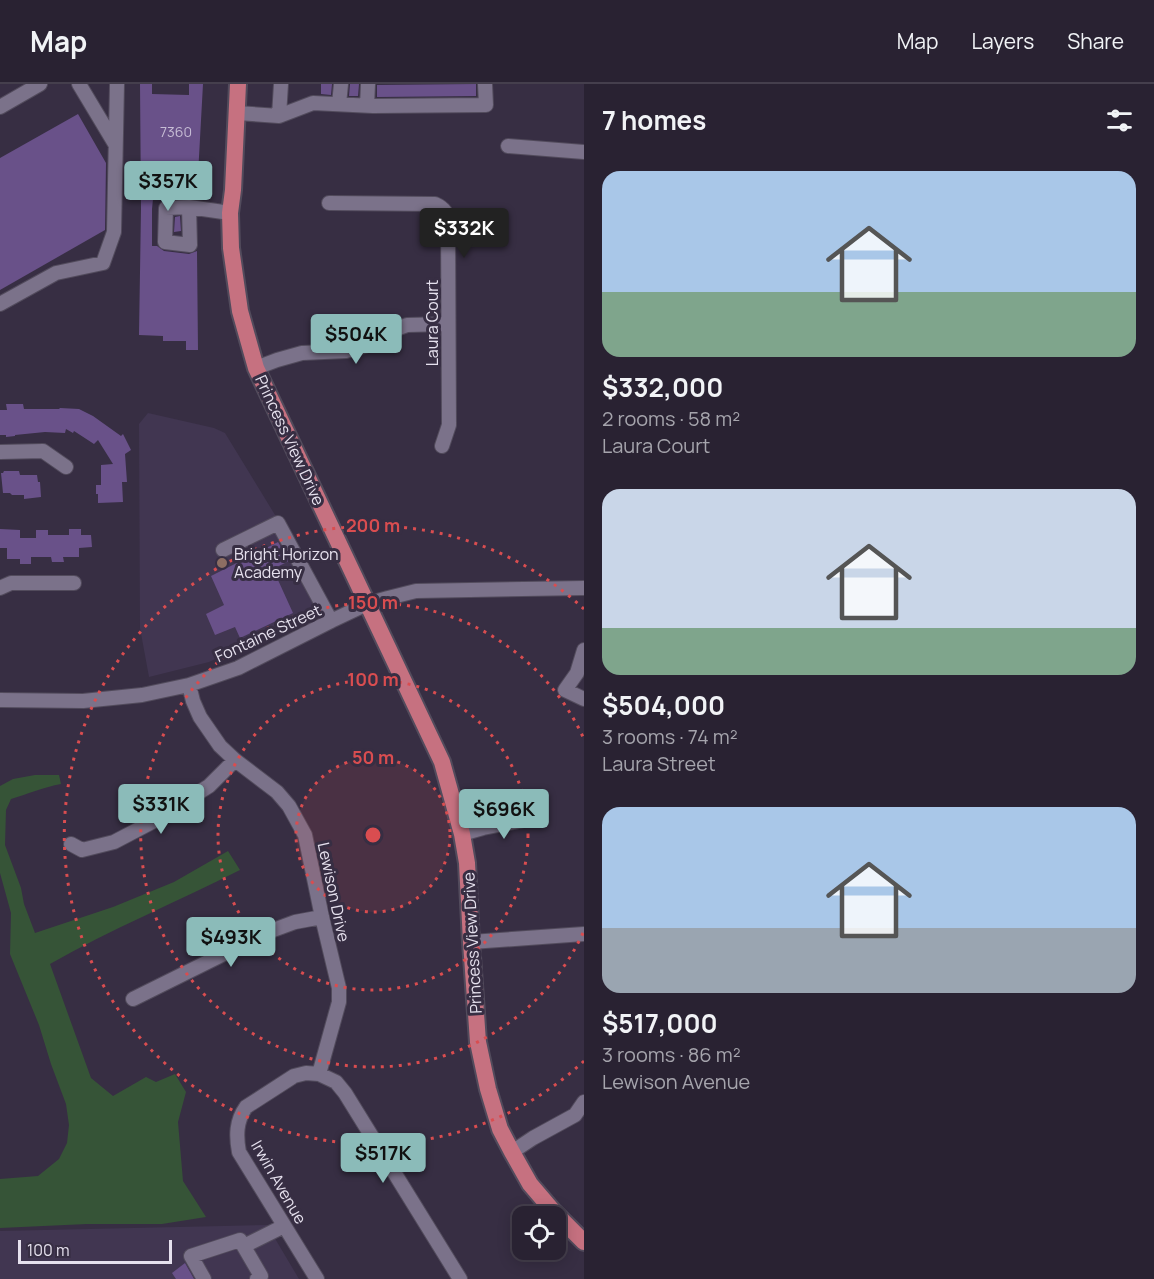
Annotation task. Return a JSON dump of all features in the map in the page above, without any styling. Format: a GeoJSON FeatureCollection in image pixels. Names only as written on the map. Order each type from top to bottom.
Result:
{"type":"FeatureCollection","features":[{"type":"Feature","properties":{"kind":"main road","name":"Princess View Drive"},"geometry":{"type":"LineString","coordinates":[[238,84],[230,213],[231,248],[240,311],[256,368],[442,762],[462,834],[467,863],[478,1042],[488,1089],[500,1129],[530,1184],[584,1242]]}},
{"type":"Feature","properties":{"kind":"street"},"geometry":{"type":"LineString","coordinates":[[0,107],[40,84]]}},
{"type":"Feature","properties":{"kind":"street"},"geometry":{"type":"LineString","coordinates":[[79,84],[116,145]]}},
{"type":"Feature","properties":{"kind":"street"},"geometry":{"type":"LineString","coordinates":[[0,304],[56,273],[103,263],[114,232],[117,84]]}},
{"type":"Feature","properties":{"kind":"street"},"geometry":{"type":"LineString","coordinates":[[279,116],[281,84]]}},
{"type":"Feature","properties":{"kind":"street"},"geometry":{"type":"LineString","coordinates":[[339,104],[341,84]]}},
{"type":"Feature","properties":{"kind":"street"},"geometry":{"type":"LineString","coordinates":[[367,106],[368,84]]}},
{"type":"Feature","properties":{"kind":"street"},"geometry":{"type":"LineString","coordinates":[[237,113],[279,116],[313,103],[367,106],[486,105],[485,84]]}},
{"type":"Feature","properties":{"kind":"street"},"geometry":{"type":"LineString","coordinates":[[508,146],[584,152]]}},
{"type":"Feature","properties":{"kind":"street","name":"Laura Court"},"geometry":{"type":"LineString","coordinates":[[329,203],[435,204],[444,209],[446,213],[448,222],[448,425],[442,446]]}},
{"type":"Feature","properties":{"kind":"street"},"geometry":{"type":"LineString","coordinates":[[189,207],[230,213]]}},
{"type":"Feature","properties":{"kind":"street"},"geometry":{"type":"LineString","coordinates":[[256,368],[302,353],[354,349],[371,344],[407,325],[448,324]]}},
{"type":"Feature","properties":{"kind":"street"},"geometry":{"type":"LineString","coordinates":[[0,452],[43,451],[66,467]]}},
{"type":"Feature","properties":{"kind":"street"},"geometry":{"type":"LineString","coordinates":[[223,550],[278,523],[331,621]]}},
{"type":"Feature","properties":{"kind":"street"},"geometry":{"type":"LineString","coordinates":[[0,588],[11,583],[74,583]]}},
{"type":"Feature","properties":{"kind":"street","name":"Fontaine Street"},"geometry":{"type":"LineString","coordinates":[[0,700],[83,701],[142,695],[189,685],[238,668],[367,604],[416,591],[584,588]]}},
{"type":"Feature","properties":{"kind":"street"},"geometry":{"type":"LineString","coordinates":[[584,650],[577,673],[566,690],[584,699]]}},
{"type":"Feature","properties":{"kind":"street","name":"Lewison Drive"},"geometry":{"type":"LineString","coordinates":[[189,685],[200,717],[219,746],[277,792],[289,806],[305,835],[339,988],[339,1002],[319,1074]]}},
{"type":"Feature","properties":{"kind":"street"},"geometry":{"type":"LineString","coordinates":[[71,843],[82,850],[114,842],[154,821],[209,786],[235,760]]}},
{"type":"Feature","properties":{"kind":"street"},"geometry":{"type":"LineString","coordinates":[[462,834],[539,817]]}},
{"type":"Feature","properties":{"kind":"street"},"geometry":{"type":"LineString","coordinates":[[133,999],[268,932],[296,922],[322,917]]}},
{"type":"Feature","properties":{"kind":"street"},"geometry":{"type":"LineString","coordinates":[[471,942],[584,934]]}},
{"type":"Feature","properties":{"kind":"street","name":"Irwin Avenue"},"geometry":{"type":"LineString","coordinates":[[316,1279],[239,1152],[236,1136],[241,1113],[246,1107],[294,1076],[306,1073],[319,1074]]}},
{"type":"Feature","properties":{"kind":"street"},"geometry":{"type":"LineString","coordinates":[[319,1074],[336,1082],[345,1092],[460,1279]]}},
{"type":"Feature","properties":{"kind":"street"},"geometry":{"type":"LineString","coordinates":[[512,1152],[575,1115],[584,1102]]}},
{"type":"Feature","properties":{"kind":"street"},"geometry":{"type":"LineString","coordinates":[[244,1246],[284,1226]]}},
{"type":"Feature","properties":{"kind":"street"},"geometry":{"type":"LineString","coordinates":[[204,1279],[191,1256],[240,1240],[261,1276],[257,1279]]}},
{"type":"Feature","properties":{"kind":"shaded area","name":"Bright Horizon Academy"},"geometry":{"type":"Polygon","coordinates":[[[148,413],[214,428],[225,433],[330,605],[209,662],[149,677],[140,628],[139,424],[148,413]]]}},
{"type":"Feature","properties":{"kind":"shaded area"},"geometry":{"type":"Polygon","coordinates":[[[267,1225],[299,1279],[0,1279],[0,1231],[267,1225]]]}},
{"type":"Feature","properties":{"kind":"green space"},"geometry":{"type":"Polygon","coordinates":[[[35,775],[59,775],[61,784],[11,799],[6,810],[5,845],[35,933],[113,907],[174,882],[228,851],[240,870],[50,964],[91,1078],[113,1096],[146,1077],[156,1082],[175,1074],[186,1092],[178,1122],[183,1181],[206,1217],[162,1224],[87,1224],[0,1228],[0,1179],[38,1176],[59,1159],[67,1143],[69,1125],[66,1104],[39,1025],[10,954],[11,913],[0,873],[0,786],[13,779],[35,775]]]}},
{"type":"Feature","properties":{"kind":"building"},"geometry":{"type":"Polygon","coordinates":[[[140,84],[152,84],[152,94],[189,95],[189,84],[203,84],[197,193],[174,192],[174,199],[153,199],[152,209],[152,246],[157,246],[164,251],[189,254],[197,251],[198,350],[186,350],[186,341],[163,341],[163,336],[139,335],[140,84]]]}},
{"type":"Feature","properties":{"kind":"building"},"geometry":{"type":"Polygon","coordinates":[[[321,84],[332,84],[331,95],[321,94],[321,84]]]}},
{"type":"Feature","properties":{"kind":"building"},"geometry":{"type":"Polygon","coordinates":[[[350,84],[359,84],[358,96],[349,96],[350,84]]]}},
{"type":"Feature","properties":{"kind":"building"},"geometry":{"type":"Polygon","coordinates":[[[476,84],[476,96],[377,97],[377,85],[476,84]]]}},
{"type":"Feature","properties":{"kind":"building"},"geometry":{"type":"Polygon","coordinates":[[[78,114],[106,163],[105,230],[0,290],[0,158],[78,114]]]}},
{"type":"Feature","properties":{"kind":"building"},"geometry":{"type":"Polygon","coordinates":[[[180,216],[181,231],[174,232],[175,217],[180,216]]]}},
{"type":"Feature","properties":{"kind":"building"},"geometry":{"type":"Polygon","coordinates":[[[6,404],[23,404],[24,409],[79,409],[121,436],[123,434],[131,450],[125,454],[127,482],[122,482],[123,502],[98,503],[96,485],[101,485],[101,465],[113,464],[98,440],[94,444],[74,431],[73,433],[66,429],[65,433],[45,432],[6,437],[6,435],[0,435],[0,410],[7,410],[6,404]]]}},
{"type":"Feature","properties":{"kind":"building"},"geometry":{"type":"Polygon","coordinates":[[[19,471],[20,475],[37,475],[41,497],[24,499],[24,495],[3,493],[1,473],[19,471]]]}},
{"type":"Feature","properties":{"kind":"building"},"geometry":{"type":"Polygon","coordinates":[[[0,529],[20,530],[20,538],[36,538],[36,530],[48,530],[48,535],[69,535],[69,529],[81,529],[81,535],[91,535],[92,547],[79,548],[79,557],[63,557],[64,562],[52,562],[51,557],[31,557],[31,564],[20,564],[20,559],[7,559],[7,548],[0,548],[0,529]]]}},
{"type":"Feature","properties":{"kind":"building"},"geometry":{"type":"Polygon","coordinates":[[[278,542],[289,561],[273,569],[293,613],[240,638],[235,627],[215,635],[206,614],[224,605],[211,576],[278,542]]]}},
{"type":"Feature","properties":{"kind":"building"},"geometry":{"type":"Polygon","coordinates":[[[185,1263],[194,1279],[176,1279],[172,1273],[185,1263]]]}},
{"type":"Feature","properties":{"kind":"place","name":"Bright Horizon Academy"},"geometry":{"type":"Point","coordinates":[222,563]}}]}
